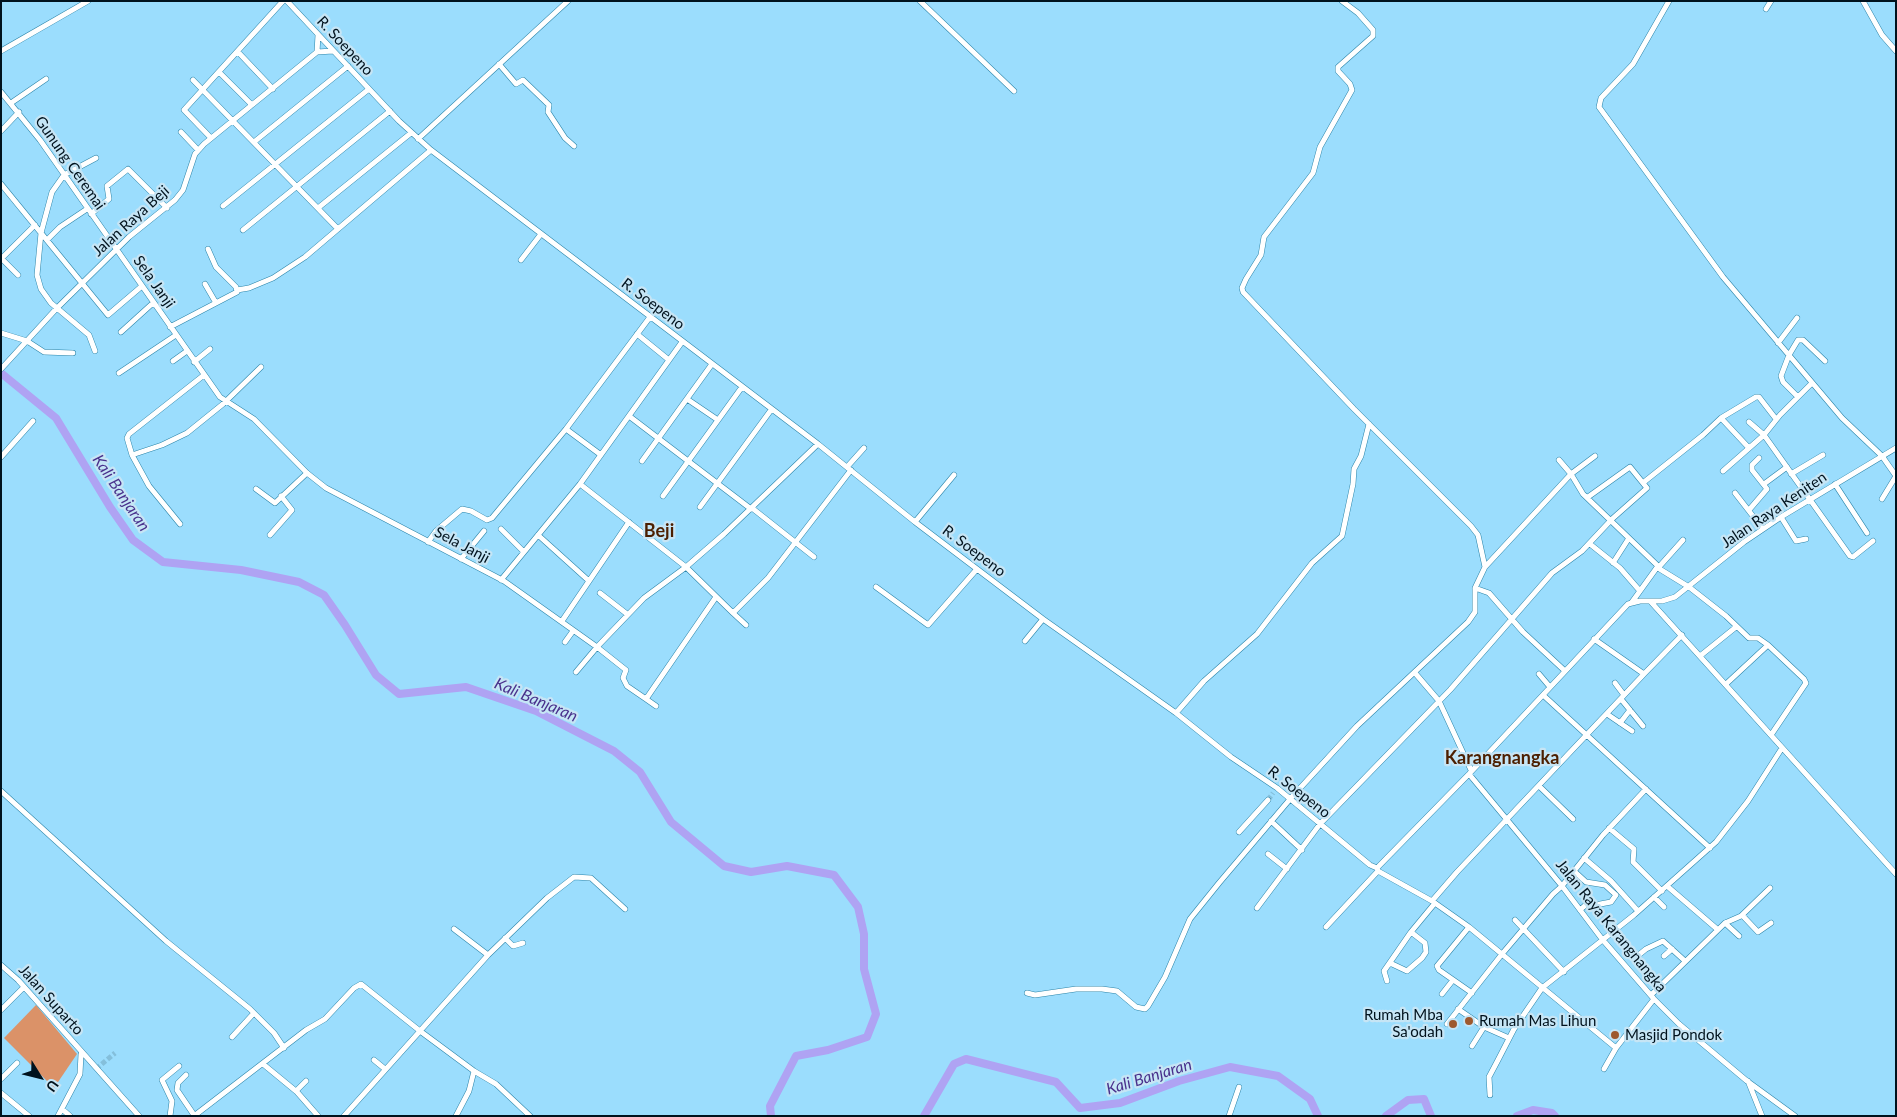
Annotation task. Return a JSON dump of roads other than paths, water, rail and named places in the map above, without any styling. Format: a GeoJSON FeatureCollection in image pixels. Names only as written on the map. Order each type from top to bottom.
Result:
{"type":"FeatureCollection","features":[{"type":"Feature","properties":{"kind":"street"},"geometry":{"type":"LineString","coordinates":[[1,51],[88,1]]}},
{"type":"Feature","properties":{"kind":"street"},"geometry":{"type":"LineString","coordinates":[[211,138],[184,111],[286,1]]}},
{"type":"Feature","properties":{"kind":"street","name":"R. Soepeno"},"geometry":{"type":"LineString","coordinates":[[286,1],[390,112],[431,150],[818,444],[915,522],[1043,619],[1176,713],[1275,791],[1290,798],[1370,866],[1433,902],[1469,926],[1616,1048]]}},
{"type":"Feature","properties":{"kind":"street"},"geometry":{"type":"LineString","coordinates":[[418,139],[568,1]]}},
{"type":"Feature","properties":{"kind":"street"},"geometry":{"type":"LineString","coordinates":[[920,1],[1014,91]]}},
{"type":"Feature","properties":{"kind":"street"},"geometry":{"type":"LineString","coordinates":[[1342,1],[1358,12],[1373,30],[1372,36],[1338,67],[1338,71],[1350,84],[1352,90],[1320,147],[1313,173],[1264,237],[1261,255],[1242,288],[1259,311],[1471,526],[1478,535],[1485,567]]}},
{"type":"Feature","properties":{"kind":"street"},"geometry":{"type":"LineString","coordinates":[[1669,1],[1633,64],[1601,98],[1599,107],[1723,278],[1842,418],[1882,456],[1896,476],[1882,499]]}},
{"type":"Feature","properties":{"kind":"street"},"geometry":{"type":"LineString","coordinates":[[1766,9],[1771,1]]}},
{"type":"Feature","properties":{"kind":"street"},"geometry":{"type":"LineString","coordinates":[[1866,2],[1882,35],[1896,51]]}},
{"type":"Feature","properties":{"kind":"street"},"geometry":{"type":"LineString","coordinates":[[318,35],[317,52],[333,51]]}},
{"type":"Feature","properties":{"kind":"street"},"geometry":{"type":"LineString","coordinates":[[238,52],[273,89]]}},
{"type":"Feature","properties":{"kind":"street","name":"Jalan Raya Beji"},"geometry":{"type":"LineString","coordinates":[[1,369],[56,309],[116,250],[167,208],[183,190],[193,158],[198,150],[317,52]]}},
{"type":"Feature","properties":{"kind":"street"},"geometry":{"type":"LineString","coordinates":[[499,64],[515,83],[523,80],[550,106],[548,112],[565,138],[574,146]]}},
{"type":"Feature","properties":{"kind":"street"},"geometry":{"type":"LineString","coordinates":[[254,142],[348,66]]}},
{"type":"Feature","properties":{"kind":"street"},"geometry":{"type":"LineString","coordinates":[[220,73],[252,106]]}},
{"type":"Feature","properties":{"kind":"street"},"geometry":{"type":"LineString","coordinates":[[11,103],[46,79]]}},
{"type":"Feature","properties":{"kind":"street"},"geometry":{"type":"LineString","coordinates":[[193,80],[338,229]]}},
{"type":"Feature","properties":{"kind":"street"},"geometry":{"type":"LineString","coordinates":[[223,206],[369,89]]}},
{"type":"Feature","properties":{"kind":"street","name":"Gunung Ceremai"},"geometry":{"type":"LineString","coordinates":[[1,92],[19,112],[116,250]]}},
{"type":"Feature","properties":{"kind":"street"},"geometry":{"type":"LineString","coordinates":[[1,131],[19,112]]}},
{"type":"Feature","properties":{"kind":"street"},"geometry":{"type":"LineString","coordinates":[[243,230],[390,112]]}},
{"type":"Feature","properties":{"kind":"street"},"geometry":{"type":"LineString","coordinates":[[181,132],[198,150]]}},
{"type":"Feature","properties":{"kind":"street"},"geometry":{"type":"LineString","coordinates":[[318,208],[411,132]]}},
{"type":"Feature","properties":{"kind":"street"},"geometry":{"type":"LineString","coordinates":[[170,326],[233,295],[237,290],[249,288],[273,278],[306,257],[431,150]]}},
{"type":"Feature","properties":{"kind":"street"},"geometry":{"type":"LineString","coordinates":[[95,351],[89,335],[56,309],[38,281],[48,201],[64,175],[96,158]]}},
{"type":"Feature","properties":{"kind":"street"},"geometry":{"type":"LineString","coordinates":[[91,214],[109,200],[107,186],[128,169],[167,208]]}},
{"type":"Feature","properties":{"kind":"street"},"geometry":{"type":"LineString","coordinates":[[1,184],[82,284],[110,315],[142,286]]}},
{"type":"Feature","properties":{"kind":"street"},"geometry":{"type":"LineString","coordinates":[[43,236],[88,209]]}},
{"type":"Feature","properties":{"kind":"street"},"geometry":{"type":"LineString","coordinates":[[18,275],[1,259],[35,225]]}},
{"type":"Feature","properties":{"kind":"street"},"geometry":{"type":"LineString","coordinates":[[521,260],[541,234]]}},
{"type":"Feature","properties":{"kind":"street"},"geometry":{"type":"LineString","coordinates":[[208,249],[216,267],[237,290]]}},
{"type":"Feature","properties":{"kind":"street","name":"Sela Janji"},"geometry":{"type":"LineString","coordinates":[[116,250],[194,362],[225,401],[262,426],[307,473],[341,497],[501,580],[562,621],[626,670],[623,678],[627,686],[646,699]]}},
{"type":"Feature","properties":{"kind":"street"},"geometry":{"type":"LineString","coordinates":[[205,284],[216,303]]}},
{"type":"Feature","properties":{"kind":"street"},"geometry":{"type":"LineString","coordinates":[[121,332],[153,303]]}},
{"type":"Feature","properties":{"kind":"street"},"geometry":{"type":"LineString","coordinates":[[428,542],[436,531],[462,509],[471,511],[487,520],[492,518],[566,429],[650,317]]}},
{"type":"Feature","properties":{"kind":"street"},"geometry":{"type":"LineString","coordinates":[[1778,343],[1797,318]]}},
{"type":"Feature","properties":{"kind":"street"},"geometry":{"type":"LineString","coordinates":[[1,333],[28,340],[44,352],[72,354]]}},
{"type":"Feature","properties":{"kind":"street"},"geometry":{"type":"LineString","coordinates":[[637,334],[669,360]]}},
{"type":"Feature","properties":{"kind":"street"},"geometry":{"type":"LineString","coordinates":[[119,373],[176,335]]}},
{"type":"Feature","properties":{"kind":"street"},"geometry":{"type":"LineString","coordinates":[[1798,397],[1782,379],[1782,372],[1789,356],[1801,338],[1825,361]]}},
{"type":"Feature","properties":{"kind":"street"},"geometry":{"type":"LineString","coordinates":[[501,580],[580,484],[682,342]]}},
{"type":"Feature","properties":{"kind":"street"},"geometry":{"type":"LineString","coordinates":[[194,362],[210,349]]}},
{"type":"Feature","properties":{"kind":"street"},"geometry":{"type":"LineString","coordinates":[[173,361],[187,351]]}},
{"type":"Feature","properties":{"kind":"street"},"geometry":{"type":"LineString","coordinates":[[642,461],[712,364]]}},
{"type":"Feature","properties":{"kind":"street"},"geometry":{"type":"LineString","coordinates":[[132,455],[162,445],[187,433],[261,367]]}},
{"type":"Feature","properties":{"kind":"street"},"geometry":{"type":"LineString","coordinates":[[180,524],[149,486],[132,455],[128,440],[129,434],[204,375]]}},
{"type":"Feature","properties":{"kind":"street"},"geometry":{"type":"LineString","coordinates":[[1722,471],[1764,435],[1776,419],[1812,383]]}},
{"type":"Feature","properties":{"kind":"street"},"geometry":{"type":"LineString","coordinates":[[663,496],[742,387]]}},
{"type":"Feature","properties":{"kind":"street"},"geometry":{"type":"LineString","coordinates":[[1644,482],[1704,435],[1721,418],[1758,396],[1776,419]]}},
{"type":"Feature","properties":{"kind":"street"},"geometry":{"type":"LineString","coordinates":[[687,399],[718,420]]}},
{"type":"Feature","properties":{"kind":"street"},"geometry":{"type":"LineString","coordinates":[[700,507],[771,410]]}},
{"type":"Feature","properties":{"kind":"street"},"geometry":{"type":"LineString","coordinates":[[629,416],[814,557]]}},
{"type":"Feature","properties":{"kind":"street"},"geometry":{"type":"LineString","coordinates":[[1721,418],[1749,448]]}},
{"type":"Feature","properties":{"kind":"street"},"geometry":{"type":"LineString","coordinates":[[1,457],[33,421]]}},
{"type":"Feature","properties":{"kind":"street"},"geometry":{"type":"LineString","coordinates":[[1749,422],[1764,435],[1809,500],[1852,557],[1873,541]]}},
{"type":"Feature","properties":{"kind":"street"},"geometry":{"type":"LineString","coordinates":[[1176,713],[1204,681],[1257,634],[1312,563],[1342,536],[1354,484],[1354,469],[1361,456],[1369,424]]}},
{"type":"Feature","properties":{"kind":"street"},"geometry":{"type":"LineString","coordinates":[[566,429],[601,455]]}},
{"type":"Feature","properties":{"kind":"street"},"geometry":{"type":"LineString","coordinates":[[576,672],[627,614],[644,598],[686,567],[818,444]]}},
{"type":"Feature","properties":{"kind":"street"},"geometry":{"type":"LineString","coordinates":[[734,613],[768,578],[864,448]]}},
{"type":"Feature","properties":{"kind":"street","name":"Jalan Raya Keniten"},"geometry":{"type":"LineString","coordinates":[[1660,610],[1670,600],[1690,587],[1763,529],[1896,448]]}},
{"type":"Feature","properties":{"kind":"street"},"geometry":{"type":"LineString","coordinates":[[1791,474],[1823,455]]}},
{"type":"Feature","properties":{"kind":"street"},"geometry":{"type":"LineString","coordinates":[[1027,993],[1035,995],[1083,988],[1110,990],[1117,991],[1136,1007],[1144,1009],[1165,977],[1190,919],[1290,798],[1357,726],[1415,673],[1472,616],[1475,612],[1475,588],[1485,567],[1571,474],[1595,456]]}},
{"type":"Feature","properties":{"kind":"street"},"geometry":{"type":"LineString","coordinates":[[1749,510],[1767,491],[1764,484],[1752,470],[1752,464],[1759,458]]}},
{"type":"Feature","properties":{"kind":"street"},"geometry":{"type":"LineString","coordinates":[[1559,460],[1588,497],[1612,519],[1658,568],[1690,587],[1749,638],[1756,637],[1768,645],[1804,679],[1806,683],[1771,735]]}},
{"type":"Feature","properties":{"kind":"street"},"geometry":{"type":"LineString","coordinates":[[1257,908],[1320,824],[1439,701],[1552,573],[1590,544],[1612,519],[1646,490],[1644,482],[1630,467],[1588,497]]}},
{"type":"Feature","properties":{"kind":"street"},"geometry":{"type":"LineString","coordinates":[[1764,484],[1787,467]]}},
{"type":"Feature","properties":{"kind":"street"},"geometry":{"type":"LineString","coordinates":[[256,490],[275,504],[307,473]]}},
{"type":"Feature","properties":{"kind":"street"},"geometry":{"type":"LineString","coordinates":[[915,522],[954,475]]}},
{"type":"Feature","properties":{"kind":"street"},"geometry":{"type":"LineString","coordinates":[[580,484],[686,567],[746,625]]}},
{"type":"Feature","properties":{"kind":"street"},"geometry":{"type":"LineString","coordinates":[[1835,484],[1867,533]]}},
{"type":"Feature","properties":{"kind":"street"},"geometry":{"type":"LineString","coordinates":[[1735,494],[1763,529]]}},
{"type":"Feature","properties":{"kind":"street"},"geometry":{"type":"LineString","coordinates":[[270,535],[292,510],[282,496]]}},
{"type":"Feature","properties":{"kind":"street"},"geometry":{"type":"LineString","coordinates":[[1781,517],[1796,541],[1806,539]]}},
{"type":"Feature","properties":{"kind":"street"},"geometry":{"type":"LineString","coordinates":[[562,621],[629,522]]}},
{"type":"Feature","properties":{"kind":"street"},"geometry":{"type":"LineString","coordinates":[[501,529],[523,552]]}},
{"type":"Feature","properties":{"kind":"street"},"geometry":{"type":"LineString","coordinates":[[461,559],[484,531]]}},
{"type":"Feature","properties":{"kind":"street"},"geometry":{"type":"LineString","coordinates":[[538,535],[589,581]]}},
{"type":"Feature","properties":{"kind":"street"},"geometry":{"type":"LineString","coordinates":[[1613,564],[1629,538]]}},
{"type":"Feature","properties":{"kind":"street"},"geometry":{"type":"LineString","coordinates":[[1326,927],[1377,869],[1594,639],[1632,602],[1658,568],[1683,540]]}},
{"type":"Feature","properties":{"kind":"street"},"geometry":{"type":"LineString","coordinates":[[1590,544],[1640,590]]}},
{"type":"Feature","properties":{"kind":"street"},"geometry":{"type":"LineString","coordinates":[[876,587],[928,625],[977,569]]}},
{"type":"Feature","properties":{"kind":"street"},"geometry":{"type":"LineString","coordinates":[[1475,588],[1489,593],[1511,620],[1565,671]]}},
{"type":"Feature","properties":{"kind":"street"},"geometry":{"type":"LineString","coordinates":[[600,593],[627,614]]}},
{"type":"Feature","properties":{"kind":"street"},"geometry":{"type":"LineString","coordinates":[[656,706],[646,699],[716,597]]}},
{"type":"Feature","properties":{"kind":"street"},"geometry":{"type":"LineString","coordinates":[[1632,602],[1670,600]]}},
{"type":"Feature","properties":{"kind":"street"},"geometry":{"type":"LineString","coordinates":[[1651,602],[1896,874]]}},
{"type":"Feature","properties":{"kind":"street"},"geometry":{"type":"LineString","coordinates":[[1025,641],[1043,619]]}},
{"type":"Feature","properties":{"kind":"street"},"geometry":{"type":"LineString","coordinates":[[1700,656],[1736,627]]}},
{"type":"Feature","properties":{"kind":"street"},"geometry":{"type":"LineString","coordinates":[[566,642],[573,631]]}},
{"type":"Feature","properties":{"kind":"street"},"geometry":{"type":"LineString","coordinates":[[1387,981],[1384,972],[1433,902],[1507,819],[1682,635]]}},
{"type":"Feature","properties":{"kind":"street"},"geometry":{"type":"LineString","coordinates":[[1594,639],[1644,674]]}},
{"type":"Feature","properties":{"kind":"street"},"geometry":{"type":"LineString","coordinates":[[1726,684],[1768,645]]}},
{"type":"Feature","properties":{"kind":"street","name":"Jalan Raya Karangnangka"},"geometry":{"type":"LineString","coordinates":[[1415,673],[1439,701],[1470,772],[1602,939],[1652,997],[1679,1024],[1748,1081],[1795,1116]]}},
{"type":"Feature","properties":{"kind":"street"},"geometry":{"type":"LineString","coordinates":[[1539,674],[1550,687]]}},
{"type":"Feature","properties":{"kind":"street"},"geometry":{"type":"LineString","coordinates":[[1615,683],[1630,710],[1643,726]]}},
{"type":"Feature","properties":{"kind":"street"},"geometry":{"type":"LineString","coordinates":[[1543,695],[1710,848]]}},
{"type":"Feature","properties":{"kind":"street"},"geometry":{"type":"LineString","coordinates":[[1620,723],[1630,710]]}},
{"type":"Feature","properties":{"kind":"street"},"geometry":{"type":"LineString","coordinates":[[1607,714],[1632,732]]}},
{"type":"Feature","properties":{"kind":"street"},"geometry":{"type":"LineString","coordinates":[[1490,1094],[1490,1077],[1508,1038],[1542,988],[1638,911],[1710,848],[1748,801],[1782,748]]}},
{"type":"Feature","properties":{"kind":"street"},"geometry":{"type":"LineString","coordinates":[[1539,786],[1573,819]]}},
{"type":"Feature","properties":{"kind":"street"},"geometry":{"type":"LineString","coordinates":[[1447,1024],[1524,928],[1562,886],[1609,828],[1646,789]]}},
{"type":"Feature","properties":{"kind":"street"},"geometry":{"type":"LineString","coordinates":[[1,791],[140,918],[254,1013],[284,1048]]}},
{"type":"Feature","properties":{"kind":"street"},"geometry":{"type":"LineString","coordinates":[[1239,832],[1268,800]]}},
{"type":"Feature","properties":{"kind":"street"},"geometry":{"type":"LineString","coordinates":[[1271,822],[1302,850]]}},
{"type":"Feature","properties":{"kind":"street"},"geometry":{"type":"LineString","coordinates":[[1609,828],[1634,849],[1633,862],[1662,890]]}},
{"type":"Feature","properties":{"kind":"street"},"geometry":{"type":"LineString","coordinates":[[1268,854],[1287,869]]}},
{"type":"Feature","properties":{"kind":"street"},"geometry":{"type":"LineString","coordinates":[[1584,858],[1611,881],[1638,911]]}},
{"type":"Feature","properties":{"kind":"street"},"geometry":{"type":"LineString","coordinates":[[1574,871],[1587,883],[1605,885],[1616,895],[1611,902],[1595,905],[1590,901],[1580,910]]}},
{"type":"Feature","properties":{"kind":"street"},"geometry":{"type":"LineString","coordinates":[[344,1116],[488,954],[548,898],[574,877],[591,878],[626,909]]}},
{"type":"Feature","properties":{"kind":"street"},"geometry":{"type":"LineString","coordinates":[[1667,886],[1717,928]]}},
{"type":"Feature","properties":{"kind":"street"},"geometry":{"type":"LineString","coordinates":[[1604,1069],[1616,1048],[1652,997],[1685,961],[1717,928],[1742,915],[1770,888]]}},
{"type":"Feature","properties":{"kind":"street"},"geometry":{"type":"LineString","coordinates":[[1654,897],[1664,907]]}},
{"type":"Feature","properties":{"kind":"street"},"geometry":{"type":"LineString","coordinates":[[1742,915],[1758,932],[1771,923]]}},
{"type":"Feature","properties":{"kind":"street"},"geometry":{"type":"LineString","coordinates":[[1515,920],[1564,972]]}},
{"type":"Feature","properties":{"kind":"street"},"geometry":{"type":"LineString","coordinates":[[1725,923],[1739,936]]}},
{"type":"Feature","properties":{"kind":"street"},"geometry":{"type":"LineString","coordinates":[[1469,926],[1437,966],[1452,980],[1472,993]]}},
{"type":"Feature","properties":{"kind":"street"},"geometry":{"type":"LineString","coordinates":[[454,929],[488,954]]}},
{"type":"Feature","properties":{"kind":"street"},"geometry":{"type":"LineString","coordinates":[[1390,963],[1407,970],[1426,952],[1425,943],[1411,932]]}},
{"type":"Feature","properties":{"kind":"street"},"geometry":{"type":"LineString","coordinates":[[505,938],[514,946],[523,943]]}},
{"type":"Feature","properties":{"kind":"street"},"geometry":{"type":"LineString","coordinates":[[1635,958],[1658,942],[1663,941],[1685,961]]}},
{"type":"Feature","properties":{"kind":"street"},"geometry":{"type":"LineString","coordinates":[[1664,956],[1672,949]]}},
{"type":"Feature","properties":{"kind":"street","name":"Jalan Suparto"},"geometry":{"type":"LineString","coordinates":[[1,965],[24,987],[139,1116]]}},
{"type":"Feature","properties":{"kind":"street"},"geometry":{"type":"LineString","coordinates":[[1442,994],[1452,980]]}},
{"type":"Feature","properties":{"kind":"street"},"geometry":{"type":"LineString","coordinates":[[186,1075],[178,1083],[177,1091],[194,1115],[325,1019],[359,984],[368,988],[420,1031],[474,1071],[496,1084],[530,1116]]}},
{"type":"Feature","properties":{"kind":"street"},"geometry":{"type":"LineString","coordinates":[[1,1010],[24,987]]}},
{"type":"Feature","properties":{"kind":"street"},"geometry":{"type":"LineString","coordinates":[[1458,1009],[1484,1027],[1508,1038]]}},
{"type":"Feature","properties":{"kind":"street"},"geometry":{"type":"LineString","coordinates":[[232,1036],[254,1013]]}},
{"type":"Feature","properties":{"kind":"street"},"geometry":{"type":"LineString","coordinates":[[1472,1046],[1484,1027]]}},
{"type":"Feature","properties":{"kind":"street"},"geometry":{"type":"LineString","coordinates":[[58,1116],[80,1074],[81,1053]]}},
{"type":"Feature","properties":{"kind":"street"},"geometry":{"type":"LineString","coordinates":[[374,1060],[385,1069]]}},
{"type":"Feature","properties":{"kind":"street"},"geometry":{"type":"LineString","coordinates":[[1,1079],[17,1063]]}},
{"type":"Feature","properties":{"kind":"street"},"geometry":{"type":"LineString","coordinates":[[263,1064],[296,1091],[318,1116]]}},
{"type":"Feature","properties":{"kind":"street"},"geometry":{"type":"LineString","coordinates":[[170,1116],[172,1101],[162,1081],[179,1066]]}},
{"type":"Feature","properties":{"kind":"street"},"geometry":{"type":"LineString","coordinates":[[80,1074],[89,1068],[96,1069]]}},
{"type":"Feature","properties":{"kind":"street"},"geometry":{"type":"LineString","coordinates":[[456,1116],[469,1091],[474,1071]]}},
{"type":"Feature","properties":{"kind":"street"},"geometry":{"type":"LineString","coordinates":[[296,1091],[306,1081]]}},
{"type":"Feature","properties":{"kind":"street"},"geometry":{"type":"LineString","coordinates":[[1748,1081],[1762,1116]]}},
{"type":"Feature","properties":{"kind":"street"},"geometry":{"type":"LineString","coordinates":[[1229,1116],[1239,1087]]}},
{"type":"Feature","properties":{"kind":"street"},"geometry":{"type":"LineString","coordinates":[[1,1093],[28,1116]]}},
{"type":"Feature","properties":{"kind":"street"},"geometry":{"type":"LineString","coordinates":[[62,1109],[70,1116]]}},
{"type":"Feature","properties":{"kind":"waterway","name":"Kali Banjaran"},"geometry":{"type":"LineString","coordinates":[[1,373],[56,418],[110,507],[133,540],[163,562],[241,570],[299,582],[324,595],[376,675],[399,694],[466,687],[536,711],[614,751],[640,772],[671,822],[724,866],[751,872],[787,866],[834,875],[858,907],[864,934],[864,969],[876,1014],[867,1037],[828,1050],[796,1056],[770,1106],[771,1116]]}},
{"type":"Feature","properties":{"kind":"waterway","name":"Kali Banjaran"},"geometry":{"type":"LineString","coordinates":[[924,1116],[954,1064],[966,1059],[1056,1082],[1080,1108],[1120,1103],[1179,1081],[1230,1067],[1278,1076],[1310,1099],[1318,1116]]}},
{"type":"Feature","properties":{"kind":"waterway","name":"Kali Banjaran"},"geometry":{"type":"LineString","coordinates":[[1386,1116],[1408,1100],[1424,1099],[1431,1116]]}},
{"type":"Feature","properties":{"kind":"waterway","name":"Kali Banjaran"},"geometry":{"type":"LineString","coordinates":[[1517,1116],[1533,1110],[1552,1113],[1555,1116]]}},
{"type":"Feature","properties":{"kind":"tunnel"},"geometry":{"type":"LineString","coordinates":[[1268,800],[1273,793]]}},
{"type":"Feature","properties":{"kind":"tunnel"},"geometry":{"type":"LineString","coordinates":[[96,1069],[115,1053]]}},
{"type":"Feature","properties":{"kind":"place","name":"Rumah Mas Lihun"},"geometry":{"type":"Point","coordinates":[1469,1021]}},
{"type":"Feature","properties":{"kind":"place","name":"Rumah Mba Sa'odah"},"geometry":{"type":"Point","coordinates":[1453,1024]}},
{"type":"Feature","properties":{"kind":"place","name":"Masjid Pondok"},"geometry":{"type":"Point","coordinates":[1615,1035]}},
{"type":"Feature","properties":{"kind":"district","name":"Beji"},"geometry":{"type":"Point","coordinates":[659,531]}},
{"type":"Feature","properties":{"kind":"district","name":"Karangnangka"},"geometry":{"type":"Point","coordinates":[1502,758]}}]}
